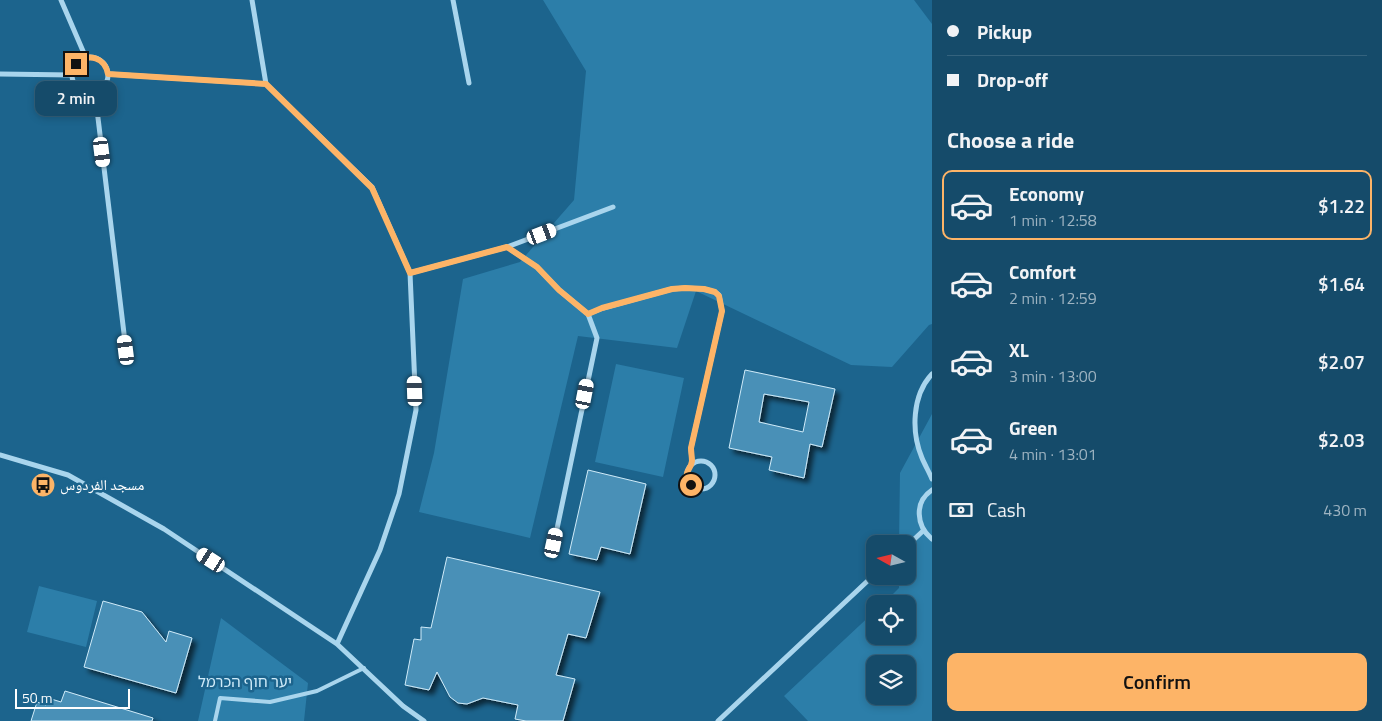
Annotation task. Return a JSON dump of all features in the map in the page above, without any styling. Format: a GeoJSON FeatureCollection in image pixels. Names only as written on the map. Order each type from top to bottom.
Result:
{"type":"FeatureCollection","features":[{"type":"Feature","properties":{"kind":"street"},"geometry":{"type":"LineString","coordinates":[[61,0],[86,58]]}},
{"type":"Feature","properties":{"kind":"street"},"geometry":{"type":"LineString","coordinates":[[252,0],[266,84],[372,188],[410,273],[416,410],[399,494],[380,550],[337,644]]}},
{"type":"Feature","properties":{"kind":"street"},"geometry":{"type":"LineString","coordinates":[[453,0],[469,83]]}},
{"type":"Feature","properties":{"kind":"street"},"geometry":{"type":"LineString","coordinates":[[86,58],[96,58],[101,61],[105,64],[108,74],[108,81],[105,86],[95,93],[84,92],[79,89],[72,75],[76,64],[86,58]]}},
{"type":"Feature","properties":{"kind":"street"},"geometry":{"type":"LineString","coordinates":[[0,74],[72,75]]}},
{"type":"Feature","properties":{"kind":"street"},"geometry":{"type":"LineString","coordinates":[[108,74],[266,84]]}},
{"type":"Feature","properties":{"kind":"street"},"geometry":{"type":"LineString","coordinates":[[95,93],[126,350]]}},
{"type":"Feature","properties":{"kind":"street"},"geometry":{"type":"LineString","coordinates":[[410,273],[507,247],[613,207]]}},
{"type":"Feature","properties":{"kind":"street"},"geometry":{"type":"LineString","coordinates":[[507,247],[537,267],[559,290],[588,314],[596,338],[554,543]]}},
{"type":"Feature","properties":{"kind":"street"},"geometry":{"type":"LineString","coordinates":[[588,314],[602,308],[672,289],[704,289],[715,292],[719,296],[722,311],[691,448],[692,463],[686,476],[691,485],[699,490],[709,487],[715,480],[716,475],[713,466],[701,460],[692,463]]}},
{"type":"Feature","properties":{"kind":"street"},"geometry":{"type":"LineString","coordinates":[[932,374],[925,381],[918,400],[915,420],[921,457],[932,479]]}},
{"type":"Feature","properties":{"kind":"street"},"geometry":{"type":"LineString","coordinates":[[0,455],[68,476],[164,529],[337,644],[403,706],[424,721]]}},
{"type":"Feature","properties":{"kind":"street"},"geometry":{"type":"LineString","coordinates":[[932,490],[922,501],[919,511],[920,521],[924,530],[932,538]]}},
{"type":"Feature","properties":{"kind":"street"},"geometry":{"type":"LineString","coordinates":[[916,538],[924,530]]}},
{"type":"Feature","properties":{"kind":"street"},"geometry":{"type":"LineString","coordinates":[[718,721],[866,582]]}},
{"type":"Feature","properties":{"kind":"lane"},"geometry":{"type":"LineString","coordinates":[[215,721],[220,698],[270,702],[317,691],[364,668]]}},
{"type":"Feature","properties":{"kind":"green space"},"geometry":{"type":"Polygon","coordinates":[[[543,0],[914,0],[932,24],[932,324],[929,325],[892,367],[851,365],[696,291],[677,348],[578,336],[530,538],[419,512],[434,453],[463,279],[520,262],[574,200],[586,71],[543,0]]]}},
{"type":"Feature","properties":{"kind":"green space"},"geometry":{"type":"Polygon","coordinates":[[[616,364],[684,378],[663,477],[595,462],[616,364]]]}},
{"type":"Feature","properties":{"kind":"green space"},"geometry":{"type":"Polygon","coordinates":[[[932,414],[932,721],[808,721],[784,696],[866,619],[866,645],[916,645],[916,595],[892,595],[899,588],[899,585],[916,585],[916,535],[899,535],[900,473],[932,414]]]}},
{"type":"Feature","properties":{"kind":"green space"},"geometry":{"type":"Polygon","coordinates":[[[39,586],[97,601],[86,647],[27,632],[39,586]]]}},
{"type":"Feature","properties":{"kind":"green space","name":"יער חוף הכרמל"},"geometry":{"type":"Polygon","coordinates":[[[221,618],[308,683],[304,721],[198,721],[221,618]]]}},
{"type":"Feature","properties":{"kind":"building"},"geometry":{"type":"Polygon","coordinates":[[[745,370],[835,389],[822,447],[810,444],[804,478],[769,470],[772,457],[729,448],[745,370]],[[764,394],[759,422],[803,432],[809,402],[764,394]]]}},
{"type":"Feature","properties":{"kind":"building"},"geometry":{"type":"Polygon","coordinates":[[[588,470],[646,484],[630,554],[601,547],[597,560],[569,554],[588,470]]]}},
{"type":"Feature","properties":{"kind":"building"},"geometry":{"type":"Polygon","coordinates":[[[447,557],[600,592],[586,638],[568,634],[556,675],[575,679],[563,721],[526,721],[515,719],[518,705],[483,698],[467,704],[458,703],[450,697],[437,672],[429,690],[405,685],[414,639],[421,640],[421,627],[431,628],[447,557]]]}},
{"type":"Feature","properties":{"kind":"building"},"geometry":{"type":"Polygon","coordinates":[[[103,601],[142,612],[166,642],[169,631],[192,638],[176,693],[84,667],[103,601]]]}},
{"type":"Feature","properties":{"kind":"building"},"geometry":{"type":"Polygon","coordinates":[[[65,691],[153,718],[152,721],[31,721],[37,702],[46,705],[48,698],[61,702],[65,691]]]}},
{"type":"Feature","properties":{"kind":"place","name":"مسجد الفردوس"},"geometry":{"type":"Point","coordinates":[43,485]}},
{"type":"Feature","properties":{"kind":"route"},"geometry":{"type":"LineString","coordinates":[[76,64],[80,60],[91,57],[105,64],[108,74],[266,84],[372,188],[410,273],[507,247],[537,267],[559,290],[588,314],[602,308],[672,289],[704,289],[715,292],[719,296],[722,311],[690,453],[692,463],[686,476],[691,485]]}}]}
